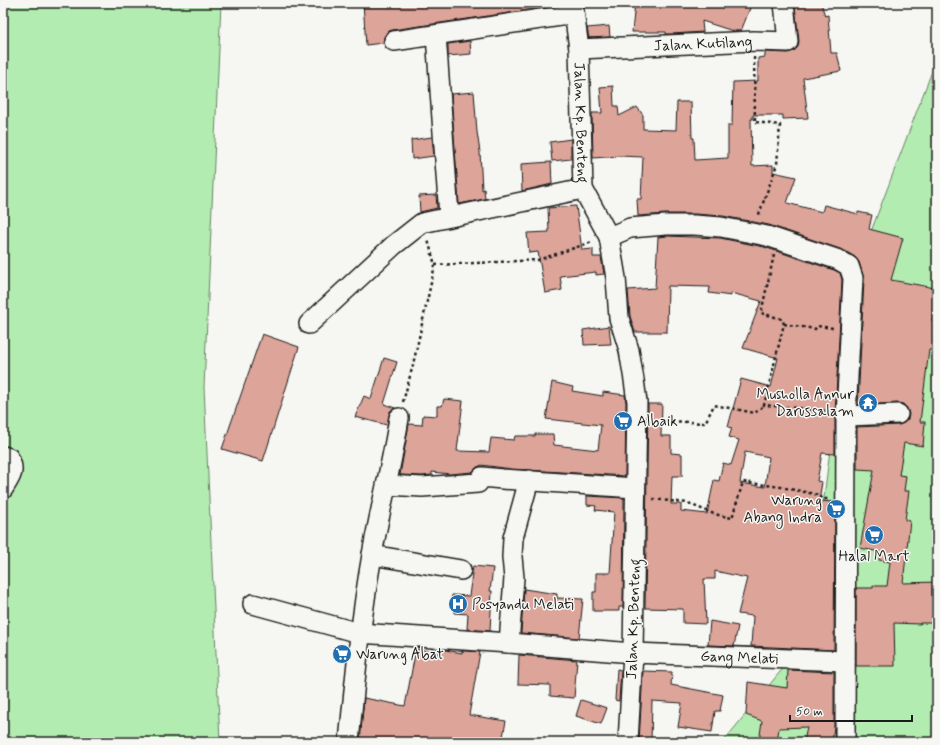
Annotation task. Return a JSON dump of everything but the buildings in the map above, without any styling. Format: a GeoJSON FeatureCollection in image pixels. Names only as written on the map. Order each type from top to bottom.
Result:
{"type":"FeatureCollection","features":[{"type":"Feature","properties":{"kind":"street","name":"Jalan Kutilang"},"geometry":{"type":"LineString","coordinates":[[579,49],[754,41],[788,42],[784,3]]}},
{"type":"Feature","properties":{"kind":"street"},"geometry":{"type":"LineString","coordinates":[[394,41],[436,35],[574,8]]}},
{"type":"Feature","properties":{"kind":"street","name":"Jalan Kp. Benteng"},"geometry":{"type":"LineString","coordinates":[[574,8],[579,49],[583,189],[609,237],[616,278],[619,318],[628,350],[634,380],[637,419],[633,653],[628,742]]}},
{"type":"Feature","properties":{"kind":"street"},"geometry":{"type":"LineString","coordinates":[[436,35],[449,216]]}},
{"type":"Feature","properties":{"kind":"street"},"geometry":{"type":"LineString","coordinates":[[309,324],[394,245],[422,223],[449,216],[583,189]]}},
{"type":"Feature","properties":{"kind":"street"},"geometry":{"type":"LineString","coordinates":[[609,237],[630,228],[666,225],[708,226],[752,232],[777,239],[839,260],[849,266],[853,278],[846,415],[845,742]]}},
{"type":"Feature","properties":{"kind":"street"},"geometry":{"type":"LineString","coordinates":[[846,415],[898,414]]}},
{"type":"Feature","properties":{"kind":"street"},"geometry":{"type":"LineString","coordinates":[[348,742],[359,633],[372,555],[399,418]]}},
{"type":"Feature","properties":{"kind":"street"},"geometry":{"type":"LineString","coordinates":[[3,456],[9,458],[13,466],[12,474],[3,489]]}},
{"type":"Feature","properties":{"kind":"street"},"geometry":{"type":"LineString","coordinates":[[387,485],[422,487],[478,483],[482,477],[487,477],[529,480],[636,492]]}},
{"type":"Feature","properties":{"kind":"street"},"geometry":{"type":"LineString","coordinates":[[509,643],[514,578],[512,557],[513,538],[529,480]]}},
{"type":"Feature","properties":{"kind":"street"},"geometry":{"type":"LineString","coordinates":[[372,555],[461,570]]}},
{"type":"Feature","properties":{"kind":"street","name":"Gang Melati"},"geometry":{"type":"LineString","coordinates":[[253,604],[359,633],[633,653],[845,662]]}},
{"type":"Feature","properties":{"kind":"path"},"geometry":{"type":"LineString","coordinates":[[752,232],[777,164],[780,125],[755,122],[754,41]]}},
{"type":"Feature","properties":{"kind":"path"},"geometry":{"type":"LineString","coordinates":[[399,418],[413,365],[435,265],[422,223]]}},
{"type":"Feature","properties":{"kind":"path"},"geometry":{"type":"LineString","coordinates":[[435,265],[538,260],[609,237]]}},
{"type":"Feature","properties":{"kind":"path"},"geometry":{"type":"LineString","coordinates":[[637,419],[705,423],[714,405],[756,413],[764,405],[784,324],[782,319],[761,313],[777,239]]}},
{"type":"Feature","properties":{"kind":"path"},"geometry":{"type":"LineString","coordinates":[[784,324],[815,329],[817,326],[850,329]]}},
{"type":"Feature","properties":{"kind":"path"},"geometry":{"type":"LineString","coordinates":[[764,405],[846,415]]}},
{"type":"Feature","properties":{"kind":"path"},"geometry":{"type":"LineString","coordinates":[[636,492],[687,503],[714,514],[732,518],[743,482],[781,487],[820,495],[822,499],[846,501]]}},
{"type":"Feature","properties":{"kind":"green space"},"geometry":{"type":"Polygon","coordinates":[[[3,3],[221,3],[204,387],[220,742],[3,742],[3,3]]]}},
{"type":"Feature","properties":{"kind":"green space"},"geometry":{"type":"Polygon","coordinates":[[[937,58],[937,742],[723,742],[806,640],[851,284],[937,58]]]}},
{"type":"Feature","properties":{"kind":"place","name":"Musholla Annur Darussalam"},"geometry":{"type":"Point","coordinates":[868,403]}},
{"type":"Feature","properties":{"kind":"place","name":"Albaik"},"geometry":{"type":"Point","coordinates":[623,421]}},
{"type":"Feature","properties":{"kind":"place","name":"Warung Abang Indra"},"geometry":{"type":"Point","coordinates":[836,509]}},
{"type":"Feature","properties":{"kind":"place","name":"Halal Mart"},"geometry":{"type":"Point","coordinates":[874,535]}},
{"type":"Feature","properties":{"kind":"place","name":"Posyandu Melati"},"geometry":{"type":"Point","coordinates":[458,604]}},
{"type":"Feature","properties":{"kind":"place","name":"Warung Abat"},"geometry":{"type":"Point","coordinates":[342,654]}}]}
